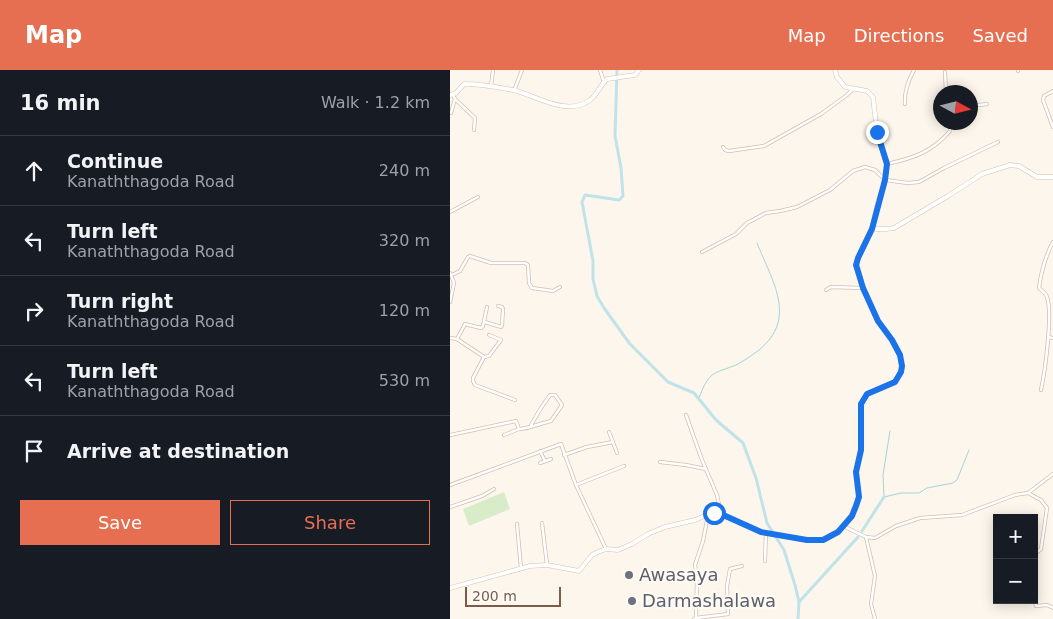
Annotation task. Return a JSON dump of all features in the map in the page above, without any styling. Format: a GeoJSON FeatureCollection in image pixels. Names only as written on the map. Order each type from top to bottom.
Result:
{"type":"FeatureCollection","features":[{"type":"Feature","properties":{"kind":"street"},"geometry":{"type":"LineString","coordinates":[[491,86],[493,70]]}},
{"type":"Feature","properties":{"kind":"street"},"geometry":{"type":"LineString","coordinates":[[514,90],[522,70]]}},
{"type":"Feature","properties":{"kind":"street"},"geometry":{"type":"LineString","coordinates":[[600,70],[604,82]]}},
{"type":"Feature","properties":{"kind":"street"},"geometry":{"type":"LineString","coordinates":[[451,113],[453,96],[464,84],[514,90],[558,106],[568,107],[591,99],[607,79],[635,75],[639,70]]}},
{"type":"Feature","properties":{"kind":"street"},"geometry":{"type":"LineString","coordinates":[[450,588],[521,568],[547,565],[579,572],[592,556],[606,549],[618,550],[648,534],[714,513],[721,514],[766,533],[807,540],[823,540],[838,532],[852,516],[859,497],[856,472],[861,450],[861,404],[867,394],[895,382],[902,366],[900,355],[892,340],[878,321],[863,288],[856,265],[872,229],[885,180],[887,164],[877,132],[872,97],[867,91],[842,85],[835,70]]}},
{"type":"Feature","properties":{"kind":"street"},"geometry":{"type":"LineString","coordinates":[[905,104],[904,97],[908,81],[914,70]]}},
{"type":"Feature","properties":{"kind":"street"},"geometry":{"type":"LineString","coordinates":[[946,72],[946,85]]}},
{"type":"Feature","properties":{"kind":"street"},"geometry":{"type":"LineString","coordinates":[[722,147],[729,151],[764,146],[821,114],[853,89]]}},
{"type":"Feature","properties":{"kind":"street"},"geometry":{"type":"LineString","coordinates":[[1053,91],[1044,96],[1043,100],[1053,127]]}},
{"type":"Feature","properties":{"kind":"street"},"geometry":{"type":"LineString","coordinates":[[453,96],[475,118],[474,130]]}},
{"type":"Feature","properties":{"kind":"street"},"geometry":{"type":"LineString","coordinates":[[978,105],[987,104]]}},
{"type":"Feature","properties":{"kind":"street"},"geometry":{"type":"LineString","coordinates":[[887,164],[925,153],[935,146],[950,130]]}},
{"type":"Feature","properties":{"kind":"street"},"geometry":{"type":"LineString","coordinates":[[702,252],[736,234],[746,223],[766,213],[780,212],[797,207],[830,190],[853,171],[864,167],[874,170],[885,180],[908,183],[919,182],[998,142]]}},
{"type":"Feature","properties":{"kind":"street"},"geometry":{"type":"LineString","coordinates":[[872,229],[886,230],[894,228],[982,174],[1010,165],[1019,166],[1037,177],[1053,177]]}},
{"type":"Feature","properties":{"kind":"street"},"geometry":{"type":"LineString","coordinates":[[450,212],[478,197]]}},
{"type":"Feature","properties":{"kind":"street"},"geometry":{"type":"LineString","coordinates":[[1041,390],[1048,337],[1048,305],[1046,294],[1039,288],[1040,279],[1053,242]]}},
{"type":"Feature","properties":{"kind":"street"},"geometry":{"type":"LineString","coordinates":[[450,302],[454,283],[451,274],[460,271],[470,256],[491,263],[524,263],[528,265],[529,283],[532,288],[553,291],[560,288]]}},
{"type":"Feature","properties":{"kind":"street"},"geometry":{"type":"LineString","coordinates":[[826,290],[831,287],[863,288]]}},
{"type":"Feature","properties":{"kind":"street"},"geometry":{"type":"LineString","coordinates":[[485,322],[501,327],[503,309],[498,306]]}},
{"type":"Feature","properties":{"kind":"street"},"geometry":{"type":"LineString","coordinates":[[457,339],[465,324],[481,328],[483,326],[488,307]]}},
{"type":"Feature","properties":{"kind":"street"},"geometry":{"type":"LineString","coordinates":[[489,335],[501,340],[489,356],[484,357],[473,381],[475,385],[515,400]]}},
{"type":"Feature","properties":{"kind":"street"},"geometry":{"type":"LineString","coordinates":[[1048,337],[1053,338]]}},
{"type":"Feature","properties":{"kind":"street"},"geometry":{"type":"LineString","coordinates":[[450,338],[457,339],[484,357]]}},
{"type":"Feature","properties":{"kind":"street"},"geometry":{"type":"LineString","coordinates":[[504,435],[551,421],[561,408],[561,402],[556,396],[550,395],[532,426]]}},
{"type":"Feature","properties":{"kind":"street"},"geometry":{"type":"LineString","coordinates":[[686,414],[717,495],[721,514]]}},
{"type":"Feature","properties":{"kind":"street"},"geometry":{"type":"LineString","coordinates":[[450,435],[516,421],[519,429]]}},
{"type":"Feature","properties":{"kind":"street"},"geometry":{"type":"LineString","coordinates":[[609,432],[616,453]]}},
{"type":"Feature","properties":{"kind":"street"},"geometry":{"type":"LineString","coordinates":[[564,455],[586,447],[613,442]]}},
{"type":"Feature","properties":{"kind":"street"},"geometry":{"type":"LineString","coordinates":[[450,485],[561,444],[576,485],[606,549]]}},
{"type":"Feature","properties":{"kind":"street"},"geometry":{"type":"LineString","coordinates":[[540,451],[545,461]]}},
{"type":"Feature","properties":{"kind":"street"},"geometry":{"type":"LineString","coordinates":[[540,463],[551,459]]}},
{"type":"Feature","properties":{"kind":"street"},"geometry":{"type":"LineString","coordinates":[[660,462],[706,469]]}},
{"type":"Feature","properties":{"kind":"street"},"geometry":{"type":"LineString","coordinates":[[576,485],[624,466]]}},
{"type":"Feature","properties":{"kind":"street"},"geometry":{"type":"LineString","coordinates":[[843,526],[866,537],[874,538],[896,526],[920,518],[962,515],[1028,492],[1053,474]]}},
{"type":"Feature","properties":{"kind":"street"},"geometry":{"type":"LineString","coordinates":[[450,507],[482,496],[494,489]]}},
{"type":"Feature","properties":{"kind":"street"},"geometry":{"type":"LineString","coordinates":[[1028,492],[1041,500],[1047,508],[1041,549],[1038,552]]}},
{"type":"Feature","properties":{"kind":"street"},"geometry":{"type":"LineString","coordinates":[[708,515],[703,541],[695,565],[697,578],[695,618],[728,614],[727,586],[730,570],[742,566]]}},
{"type":"Feature","properties":{"kind":"street"},"geometry":{"type":"LineString","coordinates":[[542,523],[547,565]]}},
{"type":"Feature","properties":{"kind":"street"},"geometry":{"type":"LineString","coordinates":[[517,524],[521,568]]}},
{"type":"Feature","properties":{"kind":"street"},"geometry":{"type":"LineString","coordinates":[[764,561],[766,533]]}},
{"type":"Feature","properties":{"kind":"street"},"geometry":{"type":"LineString","coordinates":[[866,537],[875,576],[871,604],[875,619]]}},
{"type":"Feature","properties":{"kind":"street"},"geometry":{"type":"LineString","coordinates":[[1036,604],[1036,606],[1047,605],[1053,608]]}},
{"type":"Feature","properties":{"kind":"street"},"geometry":{"type":"LineString","coordinates":[[722,614],[722,619]]}},
{"type":"Feature","properties":{"kind":"green space"},"geometry":{"type":"Polygon","coordinates":[[[504,492],[510,509],[469,526],[463,509],[504,492]]]}},
{"type":"Feature","properties":{"kind":"waterway"},"geometry":{"type":"LineString","coordinates":[[617,70],[615,136],[621,168],[623,196],[619,200],[585,195],[582,202],[593,261],[593,279],[597,296],[630,344],[668,382],[694,393],[716,420],[743,443],[756,478],[767,523],[784,550],[795,585],[799,602],[798,619]]}},
{"type":"Feature","properties":{"kind":"waterway"},"geometry":{"type":"LineString","coordinates":[[699,398],[709,378],[717,372],[739,363],[759,350],[771,338],[777,325],[779,312],[775,285],[757,243]]}},
{"type":"Feature","properties":{"kind":"waterway"},"geometry":{"type":"LineString","coordinates":[[890,431],[883,475],[884,497],[901,493],[919,493],[927,488],[953,483],[957,480],[969,450]]}},
{"type":"Feature","properties":{"kind":"waterway"},"geometry":{"type":"LineString","coordinates":[[862,531],[884,497]]}},
{"type":"Feature","properties":{"kind":"waterway"},"geometry":{"type":"LineString","coordinates":[[799,602],[858,537]]}},
{"type":"Feature","properties":{"kind":"place","name":"Awasaya"},"geometry":{"type":"Point","coordinates":[629,575]}},
{"type":"Feature","properties":{"kind":"place","name":"Darmashalawa"},"geometry":{"type":"Point","coordinates":[632,601]}},
{"type":"Feature","properties":{"kind":"route"},"geometry":{"type":"LineString","coordinates":[[714,513],[721,514],[761,532],[807,540],[823,540],[829,537],[838,532],[852,516],[859,497],[856,472],[861,450],[861,404],[867,394],[895,382],[902,366],[900,355],[878,321],[863,288],[856,265],[872,229],[885,180],[887,164],[877,132]]}}]}
